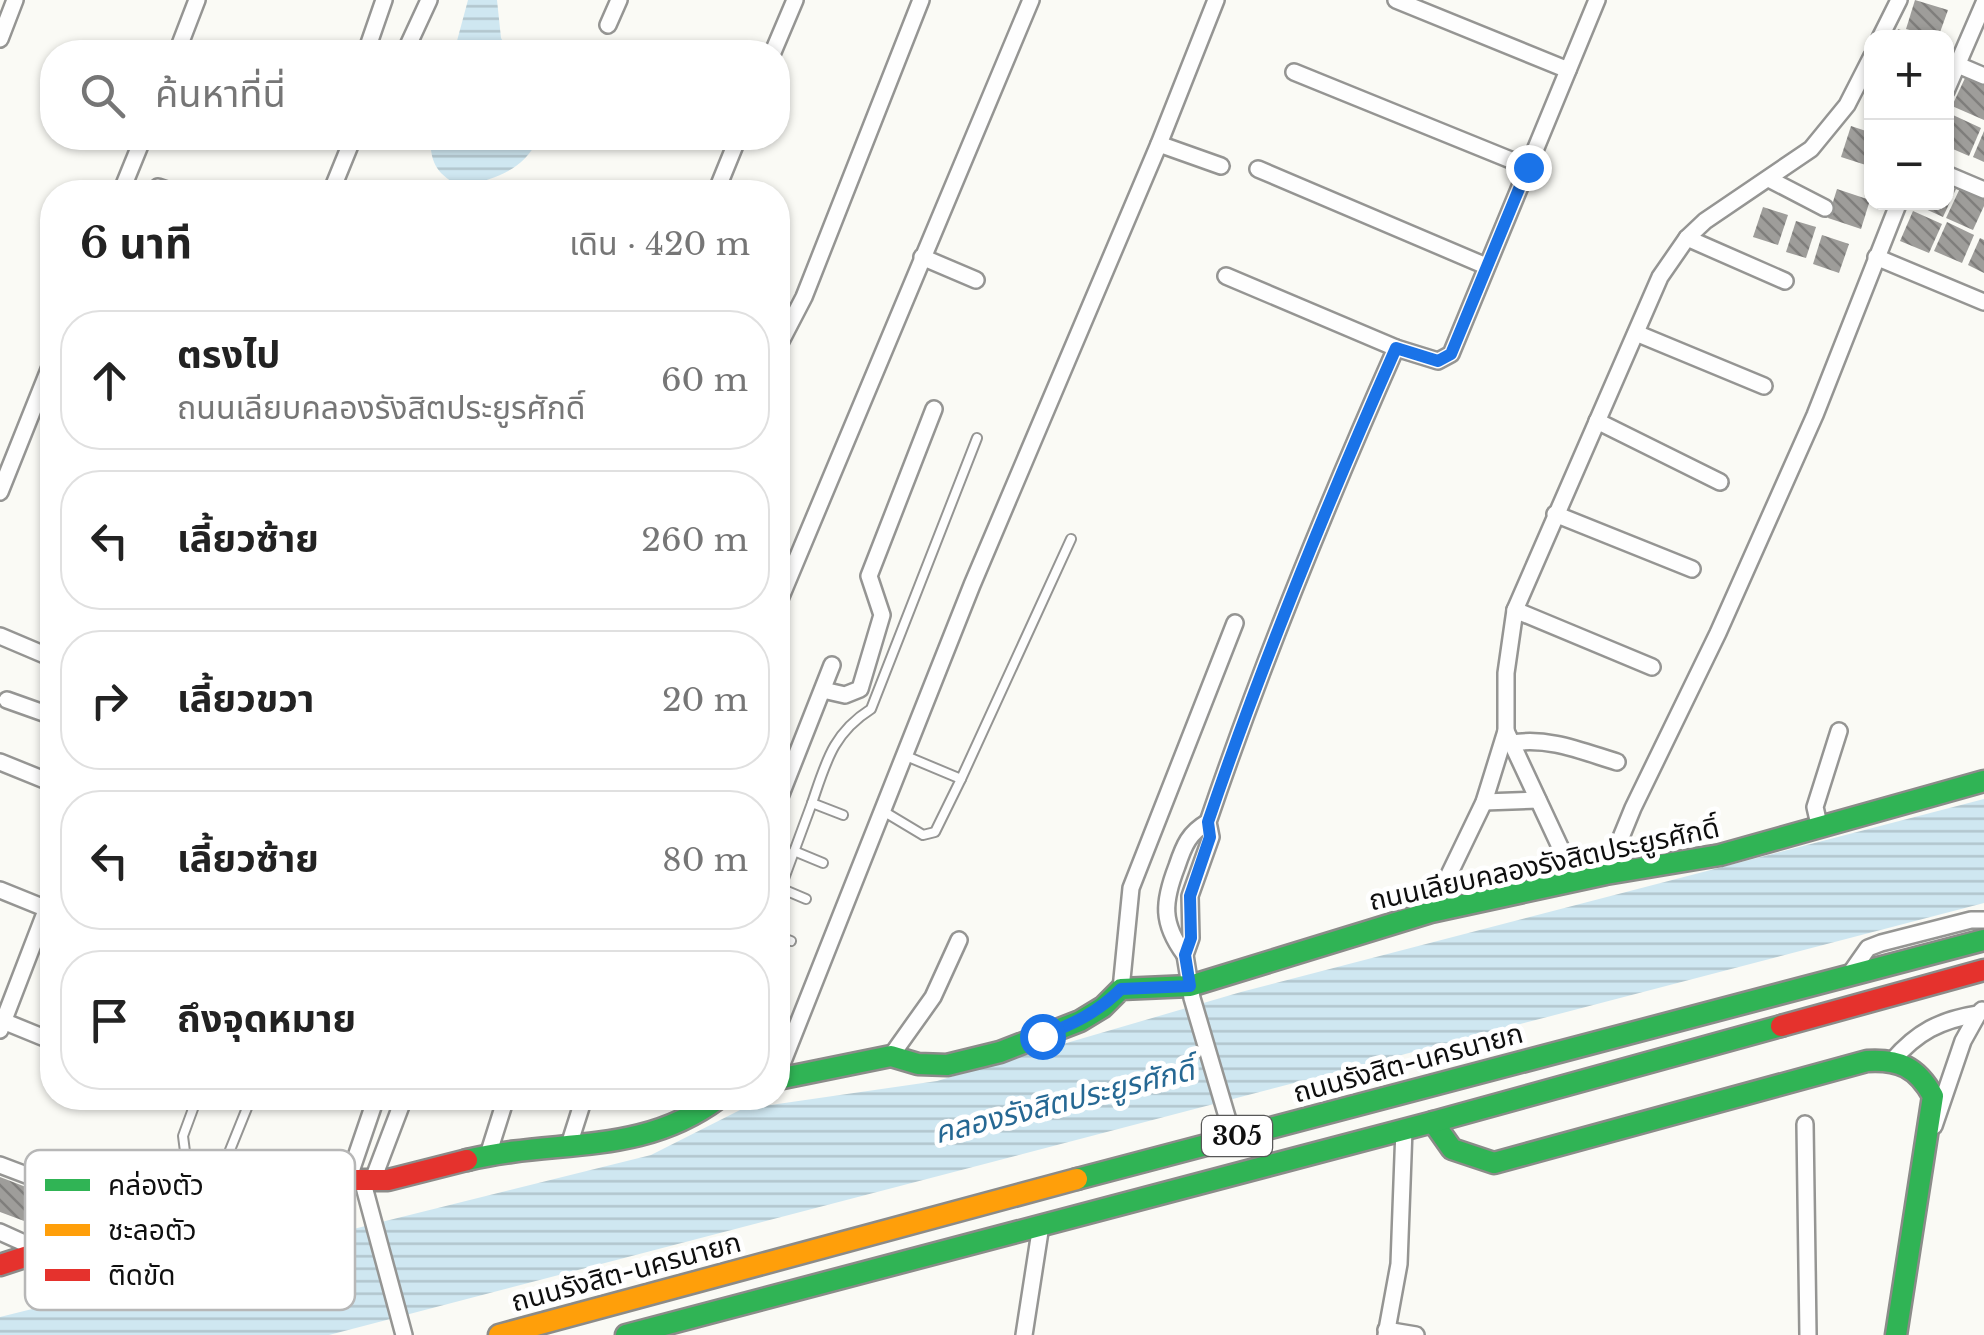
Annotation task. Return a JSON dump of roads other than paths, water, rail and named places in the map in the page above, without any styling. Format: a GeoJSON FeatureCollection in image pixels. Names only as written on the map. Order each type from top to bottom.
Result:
{"type":"FeatureCollection","features":[{"type":"Feature","properties":{"kind":"main road","name":"ถนนเลียบคลองรังสิตประยูรศักดิ์"},"geometry":{"type":"LineString","coordinates":[[1121,989],[1191,992],[1431,912],[1606,874],[1720,855],[1984,781]]}},
{"type":"Feature","properties":{"kind":"main road","name":"ถนนรังสิต-นครนายก"},"geometry":{"type":"LineString","coordinates":[[499,1335],[1230,1129],[1847,978],[1980,941]]}},
{"type":"Feature","properties":{"kind":"main road","name":"305"},"geometry":{"type":"LineString","coordinates":[[626,1335],[1433,1122],[1979,972]]}},
{"type":"Feature","properties":{"kind":"main road"},"geometry":{"type":"LineString","coordinates":[[790,1074],[892,1056],[918,1064],[946,1065],[1000,1052],[1080,1021],[1121,989]]}},
{"type":"Feature","properties":{"kind":"main road"},"geometry":{"type":"LineString","coordinates":[[1433,1122],[1452,1149],[1494,1163],[1868,1061],[1892,1061],[1918,1070],[1933,1096],[1896,1335]]}},
{"type":"Feature","properties":{"kind":"main road"},"geometry":{"type":"LineString","coordinates":[[355,1182],[488,1156],[642,1137],[692,1110]]}},
{"type":"Feature","properties":{"kind":"main road"},"geometry":{"type":"LineString","coordinates":[[0,1264],[25,1256]]}},
{"type":"Feature","properties":{"kind":"street"},"geometry":{"type":"LineString","coordinates":[[0,39],[15,0]]}},
{"type":"Feature","properties":{"kind":"street"},"geometry":{"type":"LineString","coordinates":[[181,40],[197,0]]}},
{"type":"Feature","properties":{"kind":"street"},"geometry":{"type":"LineString","coordinates":[[370,40],[384,0]]}},
{"type":"Feature","properties":{"kind":"street"},"geometry":{"type":"LineString","coordinates":[[608,25],[619,0]]}},
{"type":"Feature","properties":{"kind":"street"},"geometry":{"type":"LineString","coordinates":[[779,40],[795,0]]}},
{"type":"Feature","properties":{"kind":"street"},"geometry":{"type":"LineString","coordinates":[[790,323],[921,0]]}},
{"type":"Feature","properties":{"kind":"street"},"geometry":{"type":"LineString","coordinates":[[790,575],[1030,0]]}},
{"type":"Feature","properties":{"kind":"street"},"geometry":{"type":"LineString","coordinates":[[790,1046],[1044,410],[1159,144],[1216,0]]}},
{"type":"Feature","properties":{"kind":"street"},"geometry":{"type":"LineString","coordinates":[[1396,0],[1568,70]]}},
{"type":"Feature","properties":{"kind":"street"},"geometry":{"type":"LineString","coordinates":[[1226,276],[1396,348],[1438,361],[1451,354],[1597,0]]}},
{"type":"Feature","properties":{"kind":"street"},"geometry":{"type":"LineString","coordinates":[[1884,30],[1899,0]]}},
{"type":"Feature","properties":{"kind":"street"},"geometry":{"type":"LineString","coordinates":[[410,40],[424,2]]}},
{"type":"Feature","properties":{"kind":"street"},"geometry":{"type":"LineString","coordinates":[[1954,73],[1984,4]]}},
{"type":"Feature","properties":{"kind":"street"},"geometry":{"type":"LineString","coordinates":[[1958,64],[1984,76]]}},
{"type":"Feature","properties":{"kind":"street"},"geometry":{"type":"LineString","coordinates":[[1294,72],[1528,167]]}},
{"type":"Feature","properties":{"kind":"street"},"geometry":{"type":"LineString","coordinates":[[1576,881],[1509,737],[1506,673],[1515,610],[1660,276],[1687,238],[1705,222],[1811,150],[1847,105],[1864,72]]}},
{"type":"Feature","properties":{"kind":"street"},"geometry":{"type":"LineString","coordinates":[[1159,144],[1220,166]]}},
{"type":"Feature","properties":{"kind":"street"},"geometry":{"type":"LineString","coordinates":[[126,180],[138,150]]}},
{"type":"Feature","properties":{"kind":"street"},"geometry":{"type":"LineString","coordinates":[[335,180],[348,150]]}},
{"type":"Feature","properties":{"kind":"street"},"geometry":{"type":"LineString","coordinates":[[721,180],[733,150]]}},
{"type":"Feature","properties":{"kind":"street"},"geometry":{"type":"LineString","coordinates":[[1258,169],[1486,266]]}},
{"type":"Feature","properties":{"kind":"street"},"geometry":{"type":"LineString","coordinates":[[1954,177],[1984,190]]}},
{"type":"Feature","properties":{"kind":"street"},"geometry":{"type":"LineString","coordinates":[[1769,179],[1826,208]]}},
{"type":"Feature","properties":{"kind":"street"},"geometry":{"type":"LineString","coordinates":[[1606,874],[1815,414],[1896,210]]}},
{"type":"Feature","properties":{"kind":"street"},"geometry":{"type":"LineString","coordinates":[[1687,238],[1784,281]]}},
{"type":"Feature","properties":{"kind":"street"},"geometry":{"type":"LineString","coordinates":[[922,257],[976,280]]}},
{"type":"Feature","properties":{"kind":"street"},"geometry":{"type":"LineString","coordinates":[[1876,257],[1984,302]]}},
{"type":"Feature","properties":{"kind":"street"},"geometry":{"type":"LineString","coordinates":[[1636,333],[1764,386]]}},
{"type":"Feature","properties":{"kind":"street"},"geometry":{"type":"LineString","coordinates":[[1185,955],[1191,938],[1190,896],[1210,837],[1208,822],[1259,675],[1396,348]]}},
{"type":"Feature","properties":{"kind":"street"},"geometry":{"type":"LineString","coordinates":[[0,492],[40,392]]}},
{"type":"Feature","properties":{"kind":"street"},"geometry":{"type":"LineString","coordinates":[[824,690],[845,696],[860,689],[882,616],[870,589],[869,576],[934,409]]}},
{"type":"Feature","properties":{"kind":"street"},"geometry":{"type":"LineString","coordinates":[[1597,421],[1720,482]]}},
{"type":"Feature","properties":{"kind":"street"},"geometry":{"type":"LineString","coordinates":[[1555,514],[1692,570]]}},
{"type":"Feature","properties":{"kind":"street"},"geometry":{"type":"LineString","coordinates":[[1515,610],[1652,667]]}},
{"type":"Feature","properties":{"kind":"street"},"geometry":{"type":"LineString","coordinates":[[1121,989],[1131,888],[1235,623]]}},
{"type":"Feature","properties":{"kind":"street"},"geometry":{"type":"LineString","coordinates":[[0,636],[40,653]]}},
{"type":"Feature","properties":{"kind":"street"},"geometry":{"type":"LineString","coordinates":[[790,773],[832,665]]}},
{"type":"Feature","properties":{"kind":"street"},"geometry":{"type":"LineString","coordinates":[[7,700],[40,712]]}},
{"type":"Feature","properties":{"kind":"street"},"geometry":{"type":"LineString","coordinates":[[1820,829],[1815,807],[1839,731]]}},
{"type":"Feature","properties":{"kind":"street"},"geometry":{"type":"LineString","coordinates":[[1509,737],[1555,742],[1617,762]]}},
{"type":"Feature","properties":{"kind":"street"},"geometry":{"type":"LineString","coordinates":[[1431,912],[1484,802],[1509,737]]}},
{"type":"Feature","properties":{"kind":"street"},"geometry":{"type":"LineString","coordinates":[[0,762],[40,778]]}},
{"type":"Feature","properties":{"kind":"street"},"geometry":{"type":"LineString","coordinates":[[1484,802],[1538,800]]}},
{"type":"Feature","properties":{"kind":"street"},"geometry":{"type":"LineString","coordinates":[[1208,822],[1192,831],[1166,896],[1172,938],[1185,955],[1191,992],[1230,1129]]}},
{"type":"Feature","properties":{"kind":"street"},"geometry":{"type":"LineString","coordinates":[[0,890],[40,902]]}},
{"type":"Feature","properties":{"kind":"street"},"geometry":{"type":"LineString","coordinates":[[1847,978],[1868,948],[1970,920],[1984,920]]}},
{"type":"Feature","properties":{"kind":"street"},"geometry":{"type":"LineString","coordinates":[[40,932],[2,1025],[40,1037]]}},
{"type":"Feature","properties":{"kind":"street"},"geometry":{"type":"LineString","coordinates":[[892,1056],[933,997],[959,940]]}},
{"type":"Feature","properties":{"kind":"street"},"geometry":{"type":"LineString","coordinates":[[1892,1061],[1909,1040],[1926,1028],[1981,1010]]}},
{"type":"Feature","properties":{"kind":"street"},"geometry":{"type":"LineString","coordinates":[[1926,1140],[1939,1118],[1963,1040],[1981,1010]]}},
{"type":"Feature","properties":{"kind":"street"},"geometry":{"type":"LineString","coordinates":[[374,1110],[361,1181],[404,1335]]}},
{"type":"Feature","properties":{"kind":"street"},"geometry":{"type":"LineString","coordinates":[[361,1181],[398,1110]]}},
{"type":"Feature","properties":{"kind":"street"},"geometry":{"type":"LineString","coordinates":[[488,1156],[502,1110]]}},
{"type":"Feature","properties":{"kind":"street"},"geometry":{"type":"LineString","coordinates":[[568,1146],[580,1110]]}},
{"type":"Feature","properties":{"kind":"street"},"geometry":{"type":"LineString","coordinates":[[1804,1124],[1808,1335]]}},
{"type":"Feature","properties":{"kind":"street"},"geometry":{"type":"LineString","coordinates":[[1404,1129],[1399,1264],[1386,1333],[1416,1335]]}},
{"type":"Feature","properties":{"kind":"street"},"geometry":{"type":"LineString","coordinates":[[0,1166],[25,1175]]}},
{"type":"Feature","properties":{"kind":"street"},"geometry":{"type":"LineString","coordinates":[[1024,1335],[1041,1225]]}},
{"type":"Feature","properties":{"kind":"street"},"geometry":{"type":"LineString","coordinates":[[0,1232],[25,1243]]}},
{"type":"Feature","properties":{"kind":"lane"},"geometry":{"type":"LineString","coordinates":[[790,862],[828,756],[848,724],[871,709],[976,438]]}},
{"type":"Feature","properties":{"kind":"lane"},"geometry":{"type":"LineString","coordinates":[[884,810],[923,835],[936,832],[1071,540]]}},
{"type":"Feature","properties":{"kind":"lane"},"geometry":{"type":"LineString","coordinates":[[906,756],[961,779]]}},
{"type":"Feature","properties":{"kind":"lane"},"geometry":{"type":"LineString","coordinates":[[812,803],[844,816]]}},
{"type":"Feature","properties":{"kind":"lane"},"geometry":{"type":"LineString","coordinates":[[794,851],[823,864]]}},
{"type":"Feature","properties":{"kind":"lane"},"geometry":{"type":"LineString","coordinates":[[790,895],[806,899]]}},
{"type":"Feature","properties":{"kind":"lane"},"geometry":{"type":"LineString","coordinates":[[185,1150],[183,1136],[193,1110]]}},
{"type":"Feature","properties":{"kind":"lane"},"geometry":{"type":"LineString","coordinates":[[230,1150],[246,1110]]}},
{"type":"Feature","properties":{"kind":"water"},"geometry":{"type":"Polygon","coordinates":[[[468,0],[497,0],[502,40],[457,40],[468,0]]]}},
{"type":"Feature","properties":{"kind":"water"},"geometry":{"type":"Polygon","coordinates":[[[431,150],[532,150],[516,166],[485,180],[450,180],[437,168],[431,150]]]}},
{"type":"Feature","properties":{"kind":"water","name":"คลองรังสิตประยูรศักดิ์"},"geometry":{"type":"Polygon","coordinates":[[[1984,799],[1984,903],[329,1335],[0,1335],[0,1317],[28,1310],[355,1310],[355,1229],[651,1155],[740,1110],[790,1110],[790,1102],[937,1081],[1241,992],[1984,799]]]}}]}
